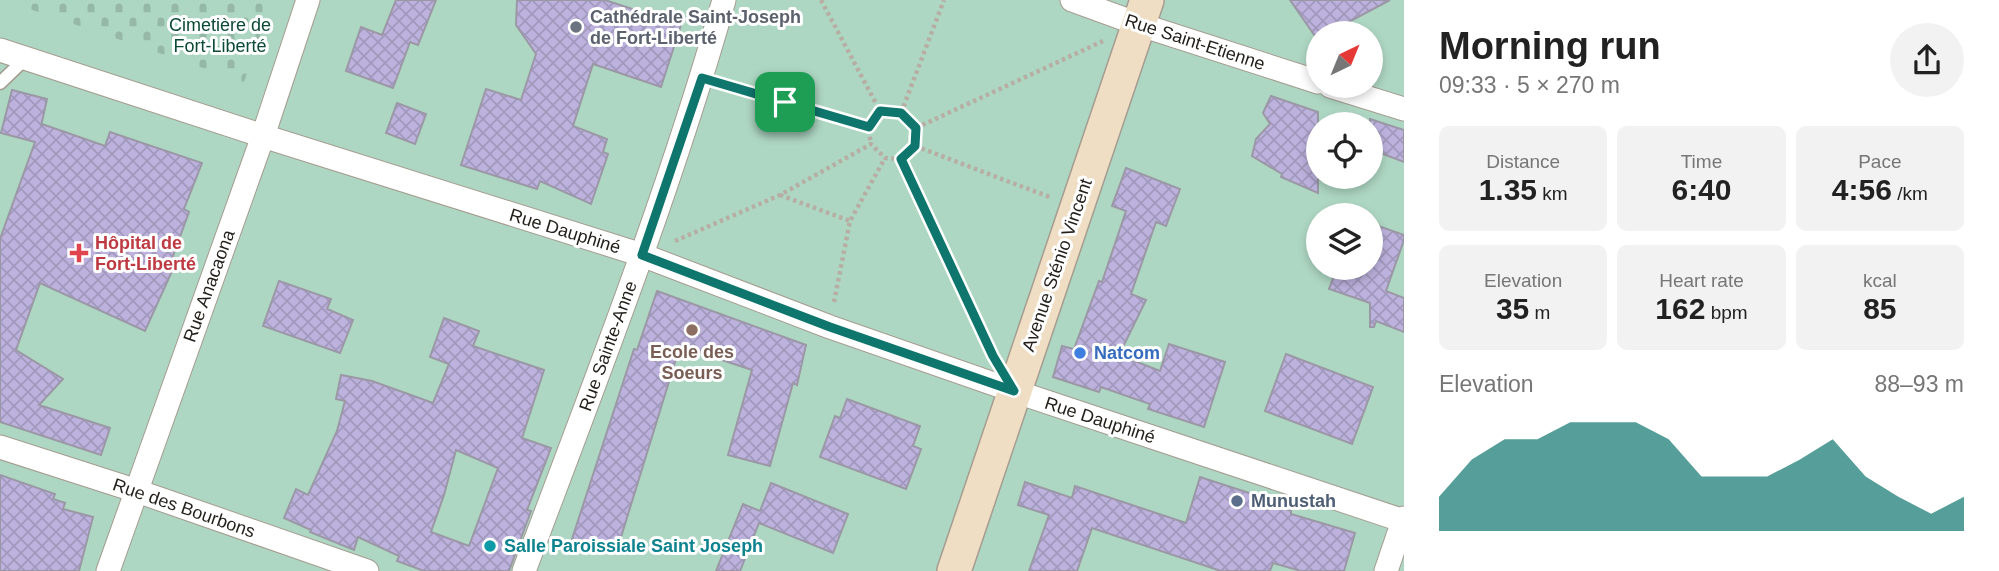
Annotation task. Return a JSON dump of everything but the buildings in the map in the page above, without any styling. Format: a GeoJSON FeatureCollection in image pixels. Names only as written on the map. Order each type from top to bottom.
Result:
{"type":"FeatureCollection","features":[{"type":"Feature","properties":{"kind":"street","name":"Rue Anacaona"},"geometry":{"type":"LineString","coordinates":[[108,571],[308,0]]}},
{"type":"Feature","properties":{"kind":"street","name":"Rue Sainte-Anne"},"geometry":{"type":"LineString","coordinates":[[524,571],[642,255],[702,78],[724,0]]}},
{"type":"Feature","properties":{"kind":"street","name":"Rue Saint-Etienne"},"geometry":{"type":"LineString","coordinates":[[1072,0],[1142,12],[1306,77]]}},
{"type":"Feature","properties":{"kind":"street","name":"Avenue Sténio Vincent"},"geometry":{"type":"LineString","coordinates":[[954,571],[1142,12]]}},
{"type":"Feature","properties":{"kind":"street","name":"Rue Dauphiné"},"geometry":{"type":"LineString","coordinates":[[0,50],[262,136],[642,255],[830,327],[1014,391],[1404,520]]}},
{"type":"Feature","properties":{"kind":"street"},"geometry":{"type":"LineString","coordinates":[[1369,98],[1404,109]]}},
{"type":"Feature","properties":{"kind":"street","name":"Rue des Bourbons"},"geometry":{"type":"LineString","coordinates":[[0,447],[137,491],[367,571]]}},
{"type":"Feature","properties":{"kind":"street"},"geometry":{"type":"LineString","coordinates":[[1386,571],[1404,520]]}},
{"type":"Feature","properties":{"kind":"lane"},"geometry":{"type":"LineString","coordinates":[[0,83],[26,58]]}},
{"type":"Feature","properties":{"kind":"path"},"geometry":{"type":"LineString","coordinates":[[821,0],[880,111]]}},
{"type":"Feature","properties":{"kind":"path"},"geometry":{"type":"LineString","coordinates":[[901,113],[944,0]]}},
{"type":"Feature","properties":{"kind":"path"},"geometry":{"type":"LineString","coordinates":[[916,128],[1142,12]]}},
{"type":"Feature","properties":{"kind":"path"},"geometry":{"type":"LineString","coordinates":[[702,78],[869,127]]}},
{"type":"Feature","properties":{"kind":"path"},"geometry":{"type":"LineString","coordinates":[[880,111],[901,113],[916,128],[915,146],[901,159],[885,158],[871,144],[869,127],[880,111]]}},
{"type":"Feature","properties":{"kind":"path"},"geometry":{"type":"LineString","coordinates":[[642,255],[780,195],[871,144]]}},
{"type":"Feature","properties":{"kind":"path"},"geometry":{"type":"LineString","coordinates":[[915,146],[1055,199]]}},
{"type":"Feature","properties":{"kind":"path"},"geometry":{"type":"LineString","coordinates":[[830,327],[850,221],[885,158]]}},
{"type":"Feature","properties":{"kind":"path"},"geometry":{"type":"LineString","coordinates":[[901,159],[993,356],[1014,391]]}},
{"type":"Feature","properties":{"kind":"path"},"geometry":{"type":"LineString","coordinates":[[780,195],[850,221]]}},
{"type":"Feature","properties":{"kind":"green space"},"geometry":{"type":"Polygon","coordinates":[[[0,0],[1404,0],[1404,571],[0,571],[0,0]]]}},
{"type":"Feature","properties":{"kind":"green space","name":"Cimetière de Fort-Liberté"},"geometry":{"type":"Polygon","coordinates":[[[3,0],[272,0],[244,82],[3,0]]]}},
{"type":"Feature","properties":{"kind":"place","name":"Cathédrale Saint-Joseph de Fort-Liberté"},"geometry":{"type":"Point","coordinates":[576,27]}},
{"type":"Feature","properties":{"kind":"place","name":"Hôpital de Fort-Liberté"},"geometry":{"type":"Point","coordinates":[79,253]}},
{"type":"Feature","properties":{"kind":"place","name":"Ecole des Soeurs"},"geometry":{"type":"Point","coordinates":[692,330]}},
{"type":"Feature","properties":{"kind":"place","name":"Natcom"},"geometry":{"type":"Point","coordinates":[1080,353]}},
{"type":"Feature","properties":{"kind":"place","name":"Munustah"},"geometry":{"type":"Point","coordinates":[1237,501]}},
{"type":"Feature","properties":{"kind":"place","name":"Salle Paroissiale Saint Joseph"},"geometry":{"type":"Point","coordinates":[490,546]}},
{"type":"Feature","properties":{"kind":"route"},"geometry":{"type":"LineString","coordinates":[[702,78],[785,102],[869,127],[880,111],[901,113],[916,128],[915,146],[901,159],[993,356],[1014,391],[830,327],[642,255],[702,78]]}}]}
